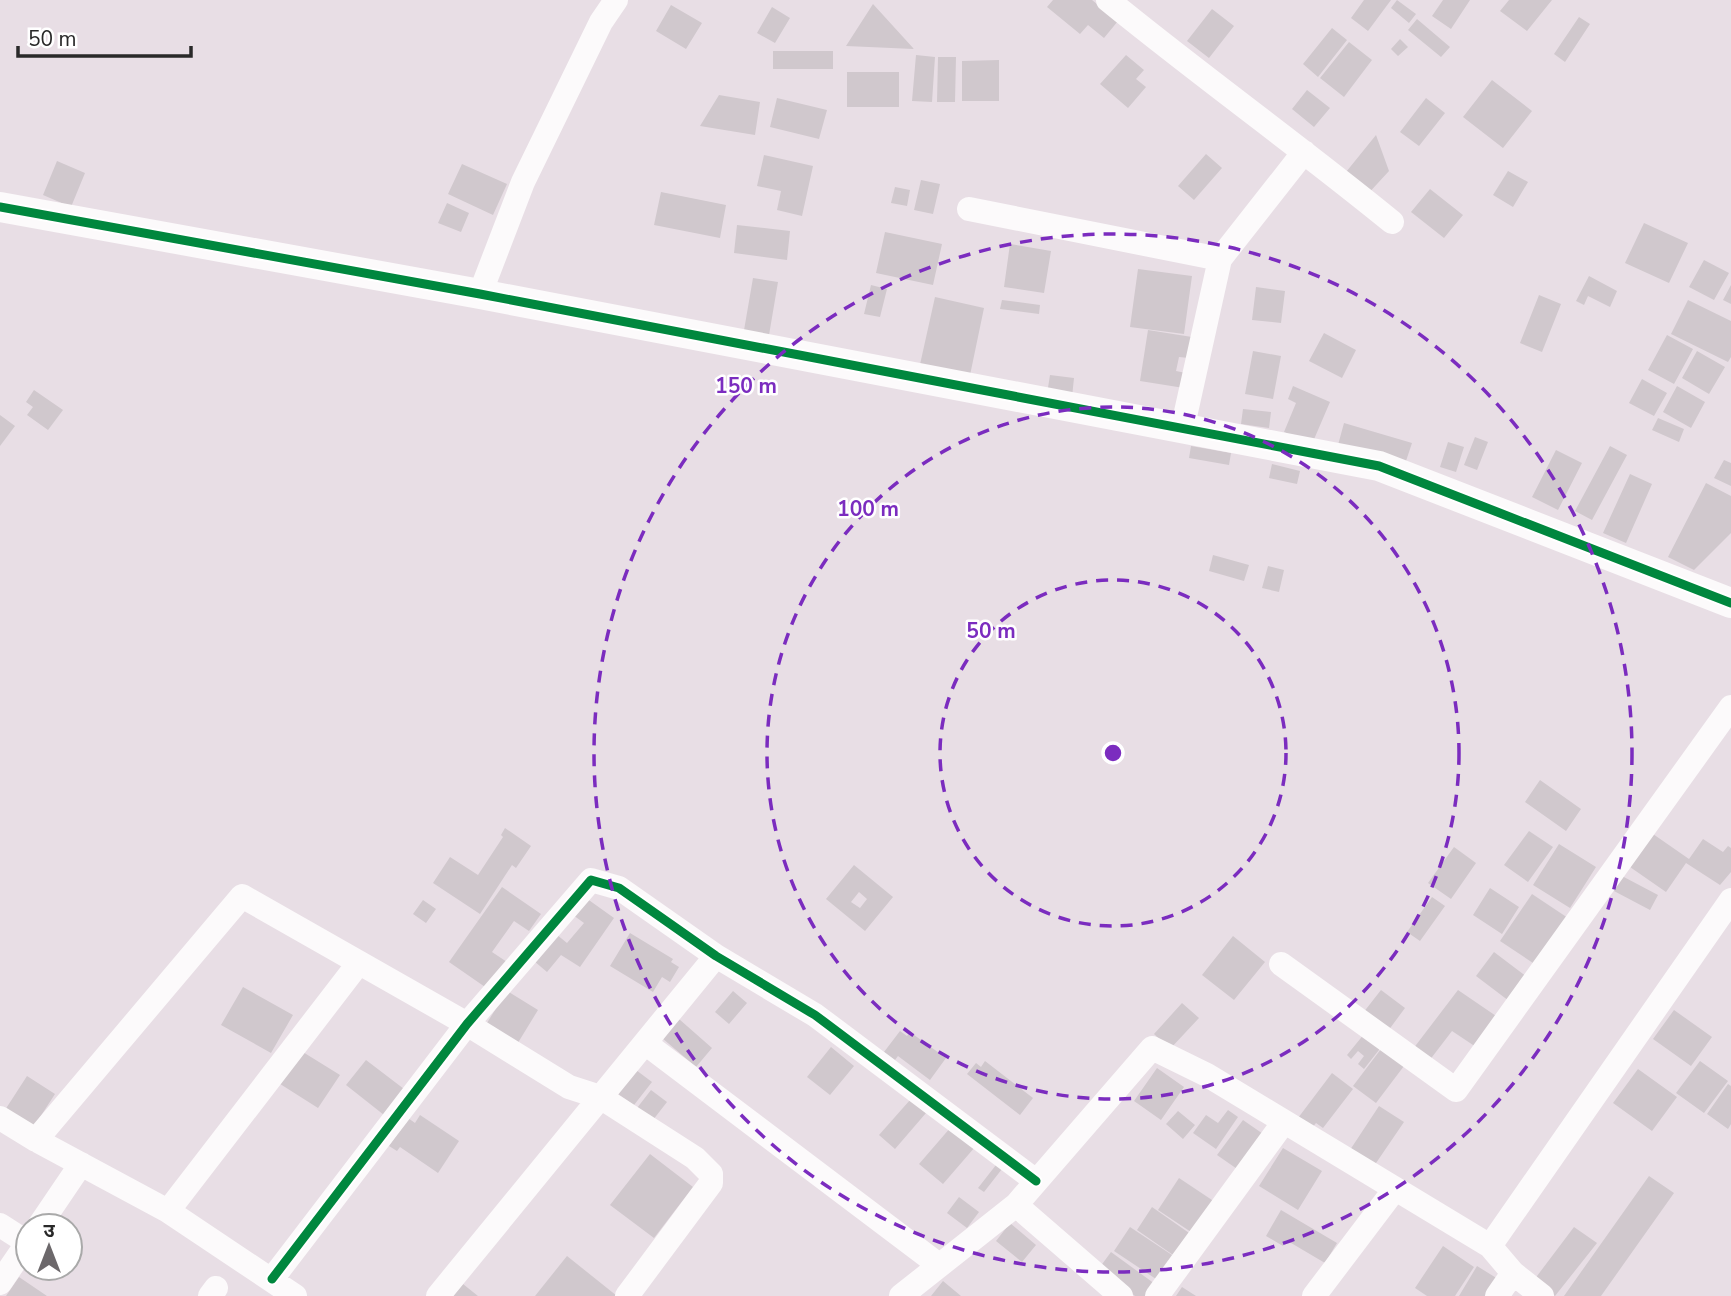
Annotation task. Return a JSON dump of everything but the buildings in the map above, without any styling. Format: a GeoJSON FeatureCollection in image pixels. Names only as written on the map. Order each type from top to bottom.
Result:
{"type":"FeatureCollection","features":[{"type":"Feature","properties":{"kind":"street"},"geometry":{"type":"LineString","coordinates":[[480,294],[523,182],[601,22],[616,0]]}},
{"type":"Feature","properties":{"kind":"street"},"geometry":{"type":"LineString","coordinates":[[1108,0],[1392,222]]}},
{"type":"Feature","properties":{"kind":"street"},"geometry":{"type":"LineString","coordinates":[[1182,430],[1220,259],[1304,152]]}},
{"type":"Feature","properties":{"kind":"street"},"geometry":{"type":"LineString","coordinates":[[0,207],[480,294],[1379,466],[1731,603]]}},
{"type":"Feature","properties":{"kind":"street"},"geometry":{"type":"LineString","coordinates":[[969,209],[1220,259]]}},
{"type":"Feature","properties":{"kind":"street"},"geometry":{"type":"LineString","coordinates":[[1280,964],[1456,1090],[1731,707]]}},
{"type":"Feature","properties":{"kind":"street"},"geometry":{"type":"LineString","coordinates":[[272,1279],[467,1024],[591,880],[620,888],[716,956],[814,1015],[1036,1181]]}},
{"type":"Feature","properties":{"kind":"street"},"geometry":{"type":"LineString","coordinates":[[36,1140],[242,896],[467,1024],[569,1087],[600,1097],[695,1158],[711,1174],[711,1183],[626,1296]]}},
{"type":"Feature","properties":{"kind":"street"},"geometry":{"type":"LineString","coordinates":[[1490,1246],[1731,900]]}},
{"type":"Feature","properties":{"kind":"street"},"geometry":{"type":"LineString","coordinates":[[438,1296],[716,956]]}},
{"type":"Feature","properties":{"kind":"street"},"geometry":{"type":"LineString","coordinates":[[168,1211],[358,964]]}},
{"type":"Feature","properties":{"kind":"street"},"geometry":{"type":"LineString","coordinates":[[645,1043],[939,1265]]}},
{"type":"Feature","properties":{"kind":"street"},"geometry":{"type":"LineString","coordinates":[[901,1296],[1016,1205],[1152,1048],[1207,1075],[1490,1246],[1513,1273],[1542,1296]]}},
{"type":"Feature","properties":{"kind":"street"},"geometry":{"type":"LineString","coordinates":[[0,1118],[168,1211],[295,1296]]}},
{"type":"Feature","properties":{"kind":"street"},"geometry":{"type":"LineString","coordinates":[[1157,1296],[1284,1122]]}},
{"type":"Feature","properties":{"kind":"street"},"geometry":{"type":"LineString","coordinates":[[48,1212],[81,1164]]}},
{"type":"Feature","properties":{"kind":"street"},"geometry":{"type":"LineString","coordinates":[[1314,1296],[1395,1189]]}},
{"type":"Feature","properties":{"kind":"street"},"geometry":{"type":"LineString","coordinates":[[1016,1205],[1121,1296]]}},
{"type":"Feature","properties":{"kind":"street"},"geometry":{"type":"LineString","coordinates":[[0,1283],[14,1263]]}},
{"type":"Feature","properties":{"kind":"street"},"geometry":{"type":"LineString","coordinates":[[1497,1296],[1513,1273]]}},
{"type":"Feature","properties":{"kind":"cycle path"},"geometry":{"type":"LineString","coordinates":[[0,207],[480,294],[1379,466],[1731,603]]}},
{"type":"Feature","properties":{"kind":"cycle path"},"geometry":{"type":"LineString","coordinates":[[272,1279],[467,1024],[591,880],[619,888],[716,956],[815,1015],[1036,1181]]}}]}
